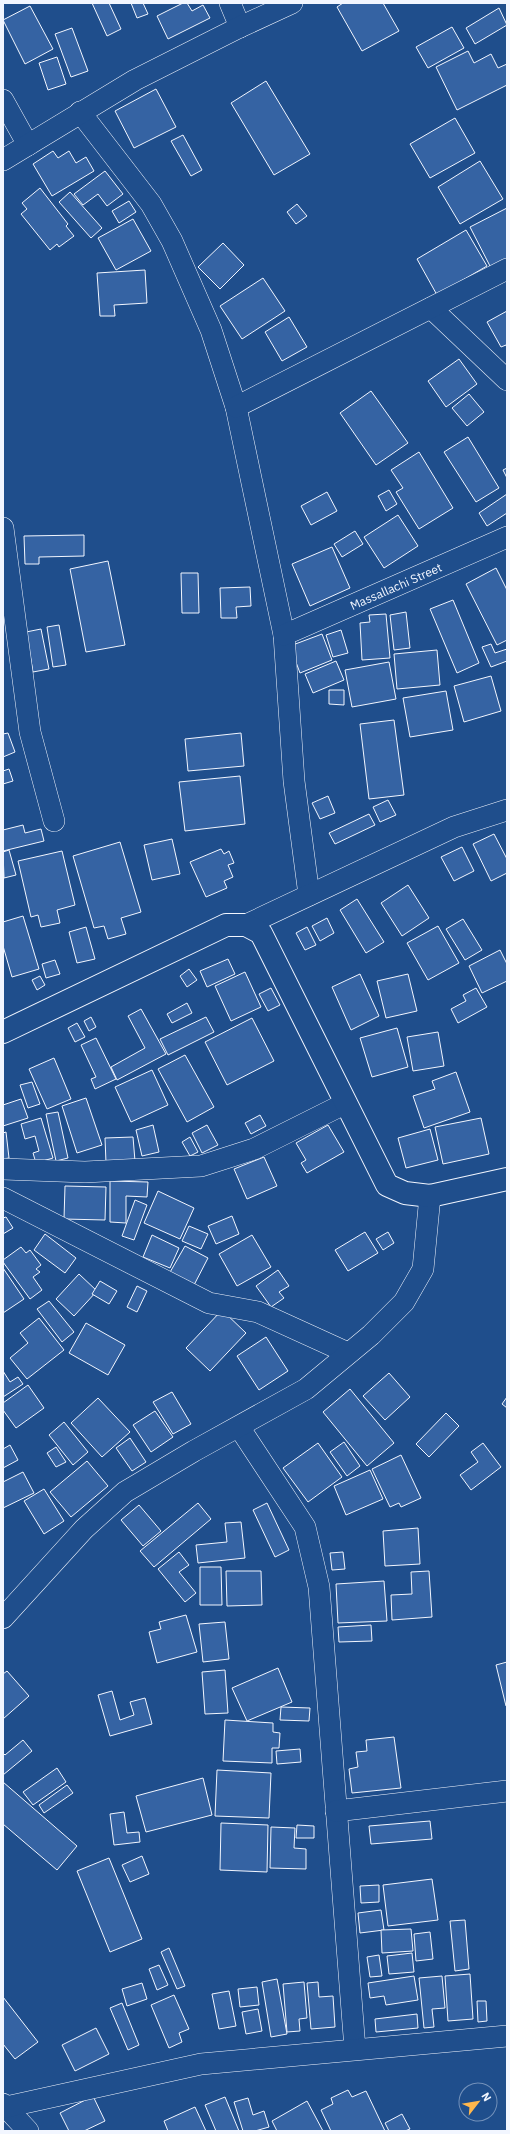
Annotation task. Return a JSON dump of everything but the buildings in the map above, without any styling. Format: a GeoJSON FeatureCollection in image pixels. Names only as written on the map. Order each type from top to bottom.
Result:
{"type":"FeatureCollection","features":[{"type":"Feature","properties":{"kind":"street"},"geometry":{"type":"LineString","coordinates":[[230,3],[240,27]]}},
{"type":"Feature","properties":{"kind":"street"},"geometry":{"type":"LineString","coordinates":[[3,160],[135,80],[240,27],[292,3]]}},
{"type":"Feature","properties":{"kind":"street"},"geometry":{"type":"LineString","coordinates":[[3,100],[28,145]]}},
{"type":"Feature","properties":{"kind":"street"},"geometry":{"type":"LineString","coordinates":[[80,112],[151,204],[172,241],[211,330],[236,408],[284,635],[294,781],[309,895]]}},
{"type":"Feature","properties":{"kind":"street"},"geometry":{"type":"LineString","coordinates":[[236,408],[507,269]]}},
{"type":"Feature","properties":{"kind":"street"},"geometry":{"type":"LineString","coordinates":[[431,308],[507,380]]}},
{"type":"Feature","properties":{"kind":"street"},"geometry":{"type":"LineString","coordinates":[[3,528],[30,732],[54,821]]}},
{"type":"Feature","properties":{"kind":"street","name":"Massallachi Street"},"geometry":{"type":"LineString","coordinates":[[284,635],[507,537]]}},
{"type":"Feature","properties":{"kind":"street"},"geometry":{"type":"LineString","coordinates":[[3,1032],[226,926],[246,924],[454,827],[507,810]]}},
{"type":"Feature","properties":{"kind":"street"},"geometry":{"type":"LineString","coordinates":[[246,924],[261,933],[387,1185],[405,1193],[430,1196],[507,1179]]}},
{"type":"Feature","properties":{"kind":"street"},"geometry":{"type":"LineString","coordinates":[[3,1169],[85,1172],[201,1166],[254,1149],[346,1103]]}},
{"type":"Feature","properties":{"kind":"street"},"geometry":{"type":"LineString","coordinates":[[3,1618],[84,1529],[124,1492],[194,1451],[239,1428],[306,1389],[371,1335],[404,1302],[423,1269],[430,1196]]}},
{"type":"Feature","properties":{"kind":"street"},"geometry":{"type":"LineString","coordinates":[[3,1198],[209,1303],[258,1312],[348,1353]]}},
{"type":"Feature","properties":{"kind":"street"},"geometry":{"type":"LineString","coordinates":[[239,1428],[305,1527],[312,1550],[319,1587],[355,2050]]}},
{"type":"Feature","properties":{"kind":"street"},"geometry":{"type":"LineString","coordinates":[[336,1811],[507,1791]]}},
{"type":"Feature","properties":{"kind":"street"},"geometry":{"type":"LineString","coordinates":[[4,2105],[201,2064],[507,2036]]}},
{"type":"Feature","properties":{"kind":"street"},"geometry":{"type":"LineString","coordinates":[[4,2105],[28,2131]]}}]}
